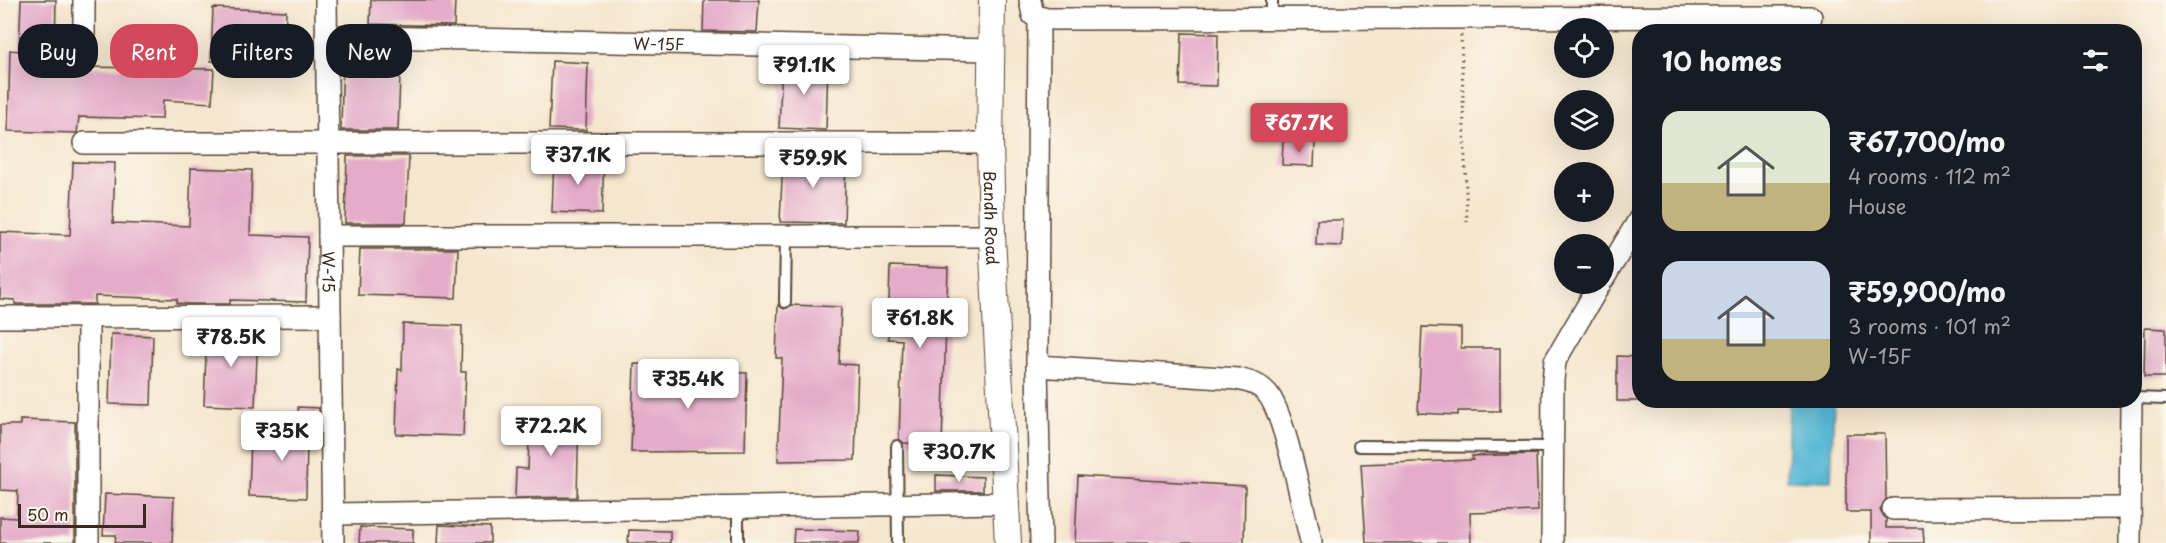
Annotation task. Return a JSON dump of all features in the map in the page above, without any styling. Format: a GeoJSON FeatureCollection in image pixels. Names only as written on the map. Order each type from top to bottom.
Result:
{"type":"FeatureCollection","features":[{"type":"Feature","properties":{"kind":"street"},"geometry":{"type":"LineString","coordinates":[[84,0],[84,24]]}},
{"type":"Feature","properties":{"kind":"street","name":"W-15"},"geometry":{"type":"LineString","coordinates":[[326,0],[326,24]]}},
{"type":"Feature","properties":{"kind":"street","name":"Bandh Road"},"geometry":{"type":"LineString","coordinates":[[992,0],[990,143],[1008,543]]}},
{"type":"Feature","properties":{"kind":"street"},"geometry":{"type":"LineString","coordinates":[[1041,543],[1036,366],[1034,9],[1272,9],[1460,18],[1610,8],[1811,17]]}},
{"type":"Feature","properties":{"kind":"street","name":"W-15F"},"geometry":{"type":"LineString","coordinates":[[412,38],[992,50]]}},
{"type":"Feature","properties":{"kind":"street","name":"W-15"},"geometry":{"type":"LineString","coordinates":[[327,78],[333,543]]}},
{"type":"Feature","properties":{"kind":"street"},"geometry":{"type":"LineString","coordinates":[[84,143],[328,141],[990,143]]}},
{"type":"Feature","properties":{"kind":"street"},"geometry":{"type":"LineString","coordinates":[[1614,261],[1632,231]]}},
{"type":"Feature","properties":{"kind":"street"},"geometry":{"type":"LineString","coordinates":[[329,236],[993,236]]}},
{"type":"Feature","properties":{"kind":"street"},"geometry":{"type":"LineString","coordinates":[[1552,543],[1556,361],[1594,294]]}},
{"type":"Feature","properties":{"kind":"street"},"geometry":{"type":"LineString","coordinates":[[0,317],[330,316]]}},
{"type":"Feature","properties":{"kind":"street"},"geometry":{"type":"LineString","coordinates":[[88,318],[88,543]]}},
{"type":"Feature","properties":{"kind":"street"},"geometry":{"type":"LineString","coordinates":[[1036,366],[1238,379],[1258,384],[1269,395],[1280,418],[1311,541]]}},
{"type":"Feature","properties":{"kind":"street"},"geometry":{"type":"LineString","coordinates":[[2130,543],[2133,408]]}},
{"type":"Feature","properties":{"kind":"street"},"geometry":{"type":"LineString","coordinates":[[333,514],[1005,503]]}},
{"type":"Feature","properties":{"kind":"street"},"geometry":{"type":"LineString","coordinates":[[1893,508],[2130,508]]}},
{"type":"Feature","properties":{"kind":"lane"},"geometry":{"type":"LineString","coordinates":[[785,302],[786,236]]}},
{"type":"Feature","properties":{"kind":"lane"},"geometry":{"type":"LineString","coordinates":[[2142,399],[2166,399]]}},
{"type":"Feature","properties":{"kind":"lane"},"geometry":{"type":"LineString","coordinates":[[897,446],[898,543]]}},
{"type":"Feature","properties":{"kind":"lane"},"geometry":{"type":"LineString","coordinates":[[1359,446],[1553,447]]}},
{"type":"Feature","properties":{"kind":"lane"},"geometry":{"type":"LineString","coordinates":[[738,507],[738,543]]}},
{"type":"Feature","properties":{"kind":"path"},"geometry":{"type":"LineString","coordinates":[[1460,18],[1467,222]]}},
{"type":"Feature","properties":{"kind":"water"},"geometry":{"type":"Polygon","coordinates":[[[1789,408],[1834,408],[1831,481],[1787,480],[1789,408]]]}},
{"type":"Feature","properties":{"kind":"building"},"geometry":{"type":"Polygon","coordinates":[[[21,0],[56,0],[56,24],[20,24],[21,0]]]}},
{"type":"Feature","properties":{"kind":"building"},"geometry":{"type":"Polygon","coordinates":[[[371,0],[455,0],[454,26],[370,24],[371,0]]]}},
{"type":"Feature","properties":{"kind":"building"},"geometry":{"type":"Polygon","coordinates":[[[704,0],[759,0],[757,32],[703,31],[704,0]]]}},
{"type":"Feature","properties":{"kind":"building"},"geometry":{"type":"Polygon","coordinates":[[[213,8],[286,11],[286,24],[212,24],[213,8]]]}},
{"type":"Feature","properties":{"kind":"building"},"geometry":{"type":"Polygon","coordinates":[[[1182,33],[1218,34],[1217,86],[1180,85],[1182,33]]]}},
{"type":"Feature","properties":{"kind":"building"},"geometry":{"type":"Polygon","coordinates":[[[10,50],[18,51],[18,78],[98,78],[98,67],[110,67],[110,78],[198,78],[198,69],[210,69],[210,78],[213,78],[212,103],[163,100],[162,119],[79,117],[77,133],[8,131],[10,50]]]}},
{"type":"Feature","properties":{"kind":"building"},"geometry":{"type":"Polygon","coordinates":[[[552,61],[588,63],[586,130],[549,129],[552,61]]]}},
{"type":"Feature","properties":{"kind":"building"},"geometry":{"type":"Polygon","coordinates":[[[782,62],[828,64],[826,130],[779,128],[782,62]]]}},
{"type":"Feature","properties":{"kind":"building"},"geometry":{"type":"Polygon","coordinates":[[[342,78],[400,78],[398,130],[341,130],[342,78]]]}},
{"type":"Feature","properties":{"kind":"building"},"geometry":{"type":"Polygon","coordinates":[[[1283,141],[1315,142],[1314,166],[1282,165],[1283,141]]]}},
{"type":"Feature","properties":{"kind":"building"},"geometry":{"type":"Polygon","coordinates":[[[347,156],[409,156],[406,223],[345,223],[347,156]]]}},
{"type":"Feature","properties":{"kind":"building"},"geometry":{"type":"Polygon","coordinates":[[[783,156],[846,156],[844,223],[780,222],[783,156]]]}},
{"type":"Feature","properties":{"kind":"building"},"geometry":{"type":"Polygon","coordinates":[[[554,158],[604,159],[602,214],[552,212],[554,158]]]}},
{"type":"Feature","properties":{"kind":"building"},"geometry":{"type":"Polygon","coordinates":[[[73,162],[115,163],[113,223],[189,226],[191,168],[252,170],[250,235],[308,237],[306,302],[230,300],[230,304],[190,304],[177,303],[177,299],[95,296],[95,304],[15,304],[15,300],[0,299],[0,232],[70,235],[73,162]]]}},
{"type":"Feature","properties":{"kind":"building"},"geometry":{"type":"Polygon","coordinates":[[[1317,220],[1343,220],[1342,246],[1316,245],[1317,220]]]}},
{"type":"Feature","properties":{"kind":"building"},"geometry":{"type":"Polygon","coordinates":[[[360,249],[458,249],[456,298],[358,295],[360,249]]]}},
{"type":"Feature","properties":{"kind":"building"},"geometry":{"type":"Polygon","coordinates":[[[890,266],[948,268],[942,444],[904,443],[899,439],[902,340],[888,339],[890,266]]]}},
{"type":"Feature","properties":{"kind":"building"},"geometry":{"type":"Polygon","coordinates":[[[778,305],[784,309],[792,305],[841,307],[839,364],[858,365],[855,460],[778,461],[782,358],[776,358],[778,305]]]}},
{"type":"Feature","properties":{"kind":"building"},"geometry":{"type":"Polygon","coordinates":[[[403,324],[462,326],[461,372],[466,372],[463,436],[396,434],[398,369],[402,370],[403,324]]]}},
{"type":"Feature","properties":{"kind":"building"},"geometry":{"type":"Polygon","coordinates":[[[1422,327],[1461,328],[1461,348],[1500,348],[1500,411],[1458,411],[1458,415],[1418,413],[1422,327]]]}},
{"type":"Feature","properties":{"kind":"building"},"geometry":{"type":"Polygon","coordinates":[[[2145,328],[2166,329],[2166,377],[2144,377],[2145,328]]]}},
{"type":"Feature","properties":{"kind":"building"},"geometry":{"type":"Polygon","coordinates":[[[207,329],[258,329],[255,407],[204,405],[207,329]]]}},
{"type":"Feature","properties":{"kind":"building"},"geometry":{"type":"Polygon","coordinates":[[[111,334],[153,336],[151,405],[109,404],[111,334]]]}},
{"type":"Feature","properties":{"kind":"building"},"geometry":{"type":"Polygon","coordinates":[[[1617,356],[1632,357],[1632,401],[1617,401],[1617,356]]]}},
{"type":"Feature","properties":{"kind":"building"},"geometry":{"type":"Polygon","coordinates":[[[634,364],[669,365],[669,370],[747,373],[745,451],[631,452],[634,364]]]}},
{"type":"Feature","properties":{"kind":"building"},"geometry":{"type":"Polygon","coordinates":[[[298,407],[319,408],[319,419],[311,420],[307,439],[306,498],[249,496],[251,437],[300,439],[298,407]]]}},
{"type":"Feature","properties":{"kind":"building"},"geometry":{"type":"Polygon","coordinates":[[[530,411],[579,413],[577,497],[515,498],[516,468],[528,469],[530,411]]]}},
{"type":"Feature","properties":{"kind":"building"},"geometry":{"type":"Polygon","coordinates":[[[20,420],[75,422],[75,543],[0,543],[0,517],[17,518],[18,491],[0,490],[0,425],[20,425],[20,420]]]}},
{"type":"Feature","properties":{"kind":"building"},"geometry":{"type":"Polygon","coordinates":[[[1846,434],[1885,434],[1886,499],[1880,510],[1886,519],[1886,528],[1923,528],[1924,543],[1871,543],[1871,512],[1846,512],[1846,434]]]}},
{"type":"Feature","properties":{"kind":"building"},"geometry":{"type":"Polygon","coordinates":[[[1536,454],[1538,511],[1470,513],[1471,543],[1366,543],[1361,464],[1473,460],[1472,456],[1536,454]]]}},
{"type":"Feature","properties":{"kind":"building"},"geometry":{"type":"Polygon","coordinates":[[[936,475],[983,477],[983,491],[936,491],[936,475]]]}},
{"type":"Feature","properties":{"kind":"building"},"geometry":{"type":"Polygon","coordinates":[[[1078,476],[1245,486],[1244,543],[1075,543],[1078,476]]]}},
{"type":"Feature","properties":{"kind":"building"},"geometry":{"type":"Polygon","coordinates":[[[105,494],[174,497],[172,543],[115,543],[116,535],[103,535],[105,494]]]}},
{"type":"Feature","properties":{"kind":"building"},"geometry":{"type":"Polygon","coordinates":[[[439,525],[490,527],[490,543],[438,543],[439,525]]]}},
{"type":"Feature","properties":{"kind":"building"},"geometry":{"type":"Polygon","coordinates":[[[360,527],[413,529],[413,543],[359,543],[360,527]]]}},
{"type":"Feature","properties":{"kind":"building"},"geometry":{"type":"Polygon","coordinates":[[[794,529],[860,531],[859,543],[793,543],[794,529]]]}},
{"type":"Feature","properties":{"kind":"building"},"geometry":{"type":"Polygon","coordinates":[[[629,530],[670,531],[670,543],[628,543],[629,530]]]}}]}
